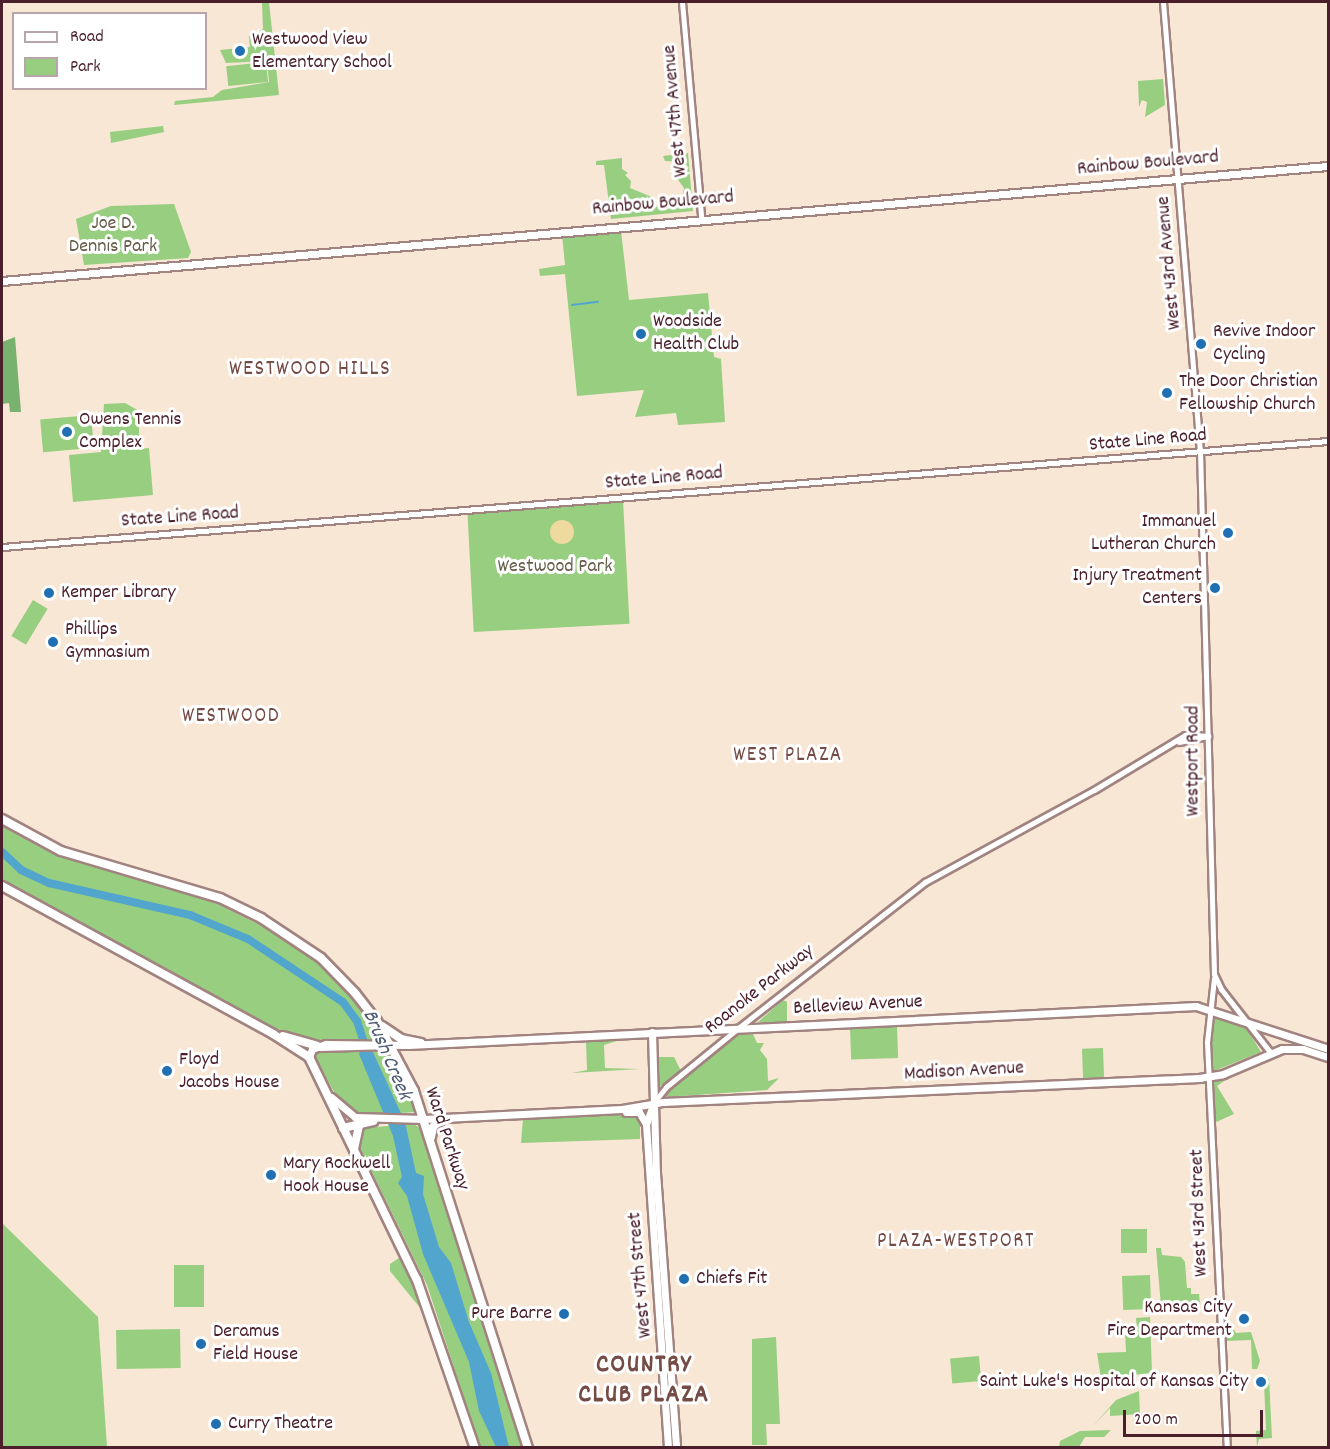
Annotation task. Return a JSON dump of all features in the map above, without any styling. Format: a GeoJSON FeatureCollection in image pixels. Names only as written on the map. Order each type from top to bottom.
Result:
{"type":"FeatureCollection","features":[{"type":"Feature","properties":{"kind":"highway","name":"Ward Parkway"},"geometry":{"type":"LineString","coordinates":[[2,819],[61,851],[220,898],[261,918],[321,958],[377,1021],[391,1045],[424,1119],[528,1448]]}},
{"type":"Feature","properties":{"kind":"highway"},"geometry":{"type":"LineString","coordinates":[[2,886],[273,1034],[309,1057],[331,1097],[343,1128],[430,1310],[475,1448]]}},
{"type":"Feature","properties":{"kind":"highway"},"geometry":{"type":"LineString","coordinates":[[377,1021],[401,1039],[421,1043]]}},
{"type":"Feature","properties":{"kind":"highway"},"geometry":{"type":"LineString","coordinates":[[273,1034],[317,1046]]}},
{"type":"Feature","properties":{"kind":"highway"},"geometry":{"type":"LineString","coordinates":[[431,1142],[433,1127],[443,1118]]}},
{"type":"Feature","properties":{"kind":"highway"},"geometry":{"type":"LineString","coordinates":[[343,1128],[373,1120]]}},
{"type":"Feature","properties":{"kind":"highway"},"geometry":{"type":"LineString","coordinates":[[354,1151],[359,1125]]}},
{"type":"Feature","properties":{"kind":"main road","name":"Rainbow Boulevard"},"geometry":{"type":"LineString","coordinates":[[2,281],[701,218],[1329,166]]}},
{"type":"Feature","properties":{"kind":"main road","name":"Belleview Avenue"},"geometry":{"type":"LineString","coordinates":[[317,1046],[391,1045],[1210,1008],[1251,1027],[1329,1049]]}},
{"type":"Feature","properties":{"kind":"main road","name":"West 47th Street"},"geometry":{"type":"LineString","coordinates":[[652,1032],[654,1102],[676,1448]]}},
{"type":"Feature","properties":{"kind":"main road"},"geometry":{"type":"LineString","coordinates":[[309,1057],[317,1046]]}},
{"type":"Feature","properties":{"kind":"main road","name":"Madison Avenue"},"geometry":{"type":"LineString","coordinates":[[654,1102],[1209,1077],[1270,1052],[1296,1048],[1329,1057]]}},
{"type":"Feature","properties":{"kind":"main road"},"geometry":{"type":"LineString","coordinates":[[331,1097],[345,1112],[373,1120],[615,1110],[639,1112],[646,1124]]}},
{"type":"Feature","properties":{"kind":"main road","name":"West 47th Street"},"geometry":{"type":"LineString","coordinates":[[654,1102],[646,1124],[668,1448]]}},
{"type":"Feature","properties":{"kind":"main road"},"geometry":{"type":"LineString","coordinates":[[615,1110],[654,1102]]}},
{"type":"Feature","properties":{"kind":"main road"},"geometry":{"type":"LineString","coordinates":[[666,1402],[675,1412]]}},
{"type":"Feature","properties":{"kind":"main road"},"geometry":{"type":"LineString","coordinates":[[666,1417],[675,1427]]}},
{"type":"Feature","properties":{"kind":"street","name":"West 47th Avenue"},"geometry":{"type":"LineString","coordinates":[[682,2],[701,218]]}},
{"type":"Feature","properties":{"kind":"street","name":"West 43rd Avenue"},"geometry":{"type":"LineString","coordinates":[[1163,2],[1200,450]]}},
{"type":"Feature","properties":{"kind":"street","name":"State Line Road"},"geometry":{"type":"LineString","coordinates":[[2,547],[1329,441]]}},
{"type":"Feature","properties":{"kind":"street","name":"Westport Road"},"geometry":{"type":"LineString","coordinates":[[1200,450],[1214,978]]}},
{"type":"Feature","properties":{"kind":"street","name":"Roanoke Parkway"},"geometry":{"type":"LineString","coordinates":[[654,1102],[666,1087],[737,1029],[925,882],[1179,742],[1208,736]]}},
{"type":"Feature","properties":{"kind":"street","name":"West 43rd Street"},"geometry":{"type":"LineString","coordinates":[[1214,978],[1210,1008],[1209,1077],[1227,1448]]}},
{"type":"Feature","properties":{"kind":"street"},"geometry":{"type":"LineString","coordinates":[[1214,978],[1270,1052]]}},
{"type":"Feature","properties":{"kind":"green space"},"geometry":{"type":"Polygon","coordinates":[[[262,2],[269,2],[279,95],[174,105],[175,101],[213,97],[222,90],[269,82],[267,61],[226,63],[220,50],[250,47],[249,36],[263,29],[262,2]]]}},
{"type":"Feature","properties":{"kind":"green space"},"geometry":{"type":"Polygon","coordinates":[[[266,62],[268,82],[228,86],[226,66],[266,62]]]}},
{"type":"Feature","properties":{"kind":"green space"},"geometry":{"type":"Polygon","coordinates":[[[1163,79],[1165,105],[1145,117],[1147,102],[1142,100],[1139,107],[1138,81],[1163,79]]]}},
{"type":"Feature","properties":{"kind":"green space"},"geometry":{"type":"Polygon","coordinates":[[[163,126],[164,132],[111,143],[110,132],[163,126]]]}},
{"type":"Feature","properties":{"kind":"green space"},"geometry":{"type":"Polygon","coordinates":[[[688,153],[693,211],[611,219],[604,165],[596,165],[596,161],[622,158],[622,169],[628,173],[625,175],[631,181],[630,188],[652,197],[655,207],[681,201],[684,188],[676,177],[689,168],[684,162],[665,161],[663,156],[688,153]]]}},
{"type":"Feature","properties":{"kind":"green space","name":"Joe D. Dennis Park"},"geometry":{"type":"Polygon","coordinates":[[[174,204],[191,252],[188,258],[84,265],[76,219],[111,206],[174,204]]]}},
{"type":"Feature","properties":{"kind":"green space","name":"Woodside Health Club"},"geometry":{"type":"Polygon","coordinates":[[[621,231],[629,300],[708,293],[714,357],[721,359],[725,422],[678,425],[676,413],[635,417],[644,390],[577,396],[565,274],[540,276],[539,269],[565,265],[562,234],[621,231]]]}},
{"type":"Feature","properties":{"kind":"green space"},"geometry":{"type":"Polygon","coordinates":[[[15,337],[21,412],[10,412],[9,403],[2,404],[2,342],[15,337]]]}},
{"type":"Feature","properties":{"kind":"green space"},"geometry":{"type":"Polygon","coordinates":[[[125,403],[139,411],[139,449],[149,448],[153,495],[73,502],[69,455],[101,452],[104,404],[125,403]]]}},
{"type":"Feature","properties":{"kind":"green space","name":"Owens Tennis Complex"},"geometry":{"type":"Polygon","coordinates":[[[91,415],[94,448],[43,452],[40,419],[91,415]]]}},
{"type":"Feature","properties":{"kind":"green space","name":"Westwood Park"},"geometry":{"type":"Polygon","coordinates":[[[623,500],[629,624],[474,632],[467,508],[623,500]]]}},
{"type":"Feature","properties":{"kind":"green space"},"geometry":{"type":"Polygon","coordinates":[[[33,600],[48,609],[26,645],[11,636],[33,600]]]}},
{"type":"Feature","properties":{"kind":"green space"},"geometry":{"type":"Polygon","coordinates":[[[2,823],[57,855],[212,901],[288,939],[332,975],[366,1014],[408,1086],[416,1112],[367,1115],[353,1111],[337,1097],[316,1060],[287,1034],[2,882],[2,823]]]}},
{"type":"Feature","properties":{"kind":"green space"},"geometry":{"type":"Polygon","coordinates":[[[783,1000],[787,1002],[787,1022],[758,1022],[783,1000]]]}},
{"type":"Feature","properties":{"kind":"green space"},"geometry":{"type":"Polygon","coordinates":[[[1213,1014],[1247,1029],[1261,1052],[1214,1071],[1210,1030],[1213,1014]]]}},
{"type":"Feature","properties":{"kind":"green space"},"geometry":{"type":"Polygon","coordinates":[[[897,1026],[898,1058],[851,1060],[850,1028],[897,1026]]]}},
{"type":"Feature","properties":{"kind":"green space"},"geometry":{"type":"Polygon","coordinates":[[[753,1034],[757,1043],[764,1043],[760,1050],[767,1059],[768,1081],[779,1078],[767,1090],[668,1097],[665,1094],[738,1035],[753,1034]]]}},
{"type":"Feature","properties":{"kind":"green space"},"geometry":{"type":"Polygon","coordinates":[[[623,1039],[604,1045],[605,1068],[639,1069],[572,1073],[587,1070],[586,1041],[623,1039]]]}},
{"type":"Feature","properties":{"kind":"green space"},"geometry":{"type":"Polygon","coordinates":[[[1103,1048],[1104,1078],[1083,1079],[1082,1049],[1103,1048]]]}},
{"type":"Feature","properties":{"kind":"green space"},"geometry":{"type":"Polygon","coordinates":[[[655,1057],[674,1057],[681,1071],[658,1088],[655,1057]]]}},
{"type":"Feature","properties":{"kind":"green space"},"geometry":{"type":"Polygon","coordinates":[[[1231,1076],[1217,1086],[1234,1114],[1214,1123],[1212,1082],[1231,1076]]]}},
{"type":"Feature","properties":{"kind":"green space"},"geometry":{"type":"Polygon","coordinates":[[[634,1114],[640,1121],[640,1139],[521,1143],[523,1118],[634,1114]]]}},
{"type":"Feature","properties":{"kind":"green space"},"geometry":{"type":"Polygon","coordinates":[[[414,1124],[423,1130],[524,1447],[480,1447],[427,1285],[356,1139],[362,1128],[414,1124]]]}},
{"type":"Feature","properties":{"kind":"green space"},"geometry":{"type":"Polygon","coordinates":[[[2,1223],[98,1317],[107,1447],[2,1447],[2,1223]]]}},
{"type":"Feature","properties":{"kind":"green space"},"geometry":{"type":"Polygon","coordinates":[[[1121,1229],[1147,1229],[1147,1253],[1121,1253],[1121,1229]]]}},
{"type":"Feature","properties":{"kind":"green space"},"geometry":{"type":"Polygon","coordinates":[[[1156,1248],[1161,1248],[1162,1255],[1181,1257],[1185,1262],[1187,1288],[1191,1288],[1191,1294],[1199,1294],[1200,1304],[1161,1306],[1156,1248]]]}},
{"type":"Feature","properties":{"kind":"green space"},"geometry":{"type":"Polygon","coordinates":[[[399,1258],[404,1260],[417,1286],[425,1314],[390,1271],[390,1264],[399,1258]]]}},
{"type":"Feature","properties":{"kind":"green space"},"geometry":{"type":"Polygon","coordinates":[[[174,1265],[204,1265],[204,1307],[174,1307],[174,1265]]]}},
{"type":"Feature","properties":{"kind":"green space"},"geometry":{"type":"Polygon","coordinates":[[[1150,1275],[1151,1309],[1123,1310],[1122,1276],[1150,1275]]]}},
{"type":"Feature","properties":{"kind":"green space"},"geometry":{"type":"Polygon","coordinates":[[[1150,1317],[1152,1373],[1132,1375],[1102,1384],[1097,1353],[1126,1352],[1125,1330],[1137,1329],[1136,1318],[1150,1317]]]}},
{"type":"Feature","properties":{"kind":"green space"},"geometry":{"type":"Polygon","coordinates":[[[1233,1328],[1236,1333],[1251,1332],[1260,1361],[1257,1369],[1252,1369],[1251,1340],[1225,1341],[1225,1331],[1233,1328]]]}},
{"type":"Feature","properties":{"kind":"green space"},"geometry":{"type":"Polygon","coordinates":[[[180,1329],[181,1368],[117,1369],[116,1330],[180,1329]]]}},
{"type":"Feature","properties":{"kind":"green space"},"geometry":{"type":"Polygon","coordinates":[[[776,1337],[780,1424],[766,1424],[767,1445],[752,1445],[752,1339],[776,1337]]]}},
{"type":"Feature","properties":{"kind":"green space"},"geometry":{"type":"Polygon","coordinates":[[[979,1356],[981,1381],[952,1383],[950,1359],[979,1356]]]}},
{"type":"Feature","properties":{"kind":"green space"},"geometry":{"type":"Polygon","coordinates":[[[1260,1378],[1269,1378],[1272,1438],[1259,1439],[1257,1447],[1256,1431],[1266,1430],[1264,1382],[1260,1378]]]}},
{"type":"Feature","properties":{"kind":"green space"},"geometry":{"type":"Polygon","coordinates":[[[1139,1391],[1140,1414],[1110,1416],[1110,1408],[1092,1427],[1116,1400],[1139,1391]]]}},
{"type":"Feature","properties":{"kind":"green space"},"geometry":{"type":"Polygon","coordinates":[[[1111,1430],[1104,1437],[1085,1437],[1079,1447],[1059,1447],[1060,1441],[1080,1431],[1111,1430]]]}},
{"type":"Feature","properties":{"kind":"sand"},"geometry":{"type":"Polygon","coordinates":[[[562,520],[571,523],[574,532],[571,541],[562,544],[553,541],[550,532],[553,523],[562,520]]]}},
{"type":"Feature","properties":{"kind":"water"},"geometry":{"type":"Polygon","coordinates":[[[363,1042],[372,1050],[405,1122],[416,1173],[424,1176],[423,1194],[439,1247],[451,1263],[469,1322],[491,1373],[509,1447],[496,1447],[479,1411],[469,1362],[423,1254],[407,1196],[398,1183],[402,1177],[393,1136],[359,1054],[363,1042]]]}},
{"type":"Feature","properties":{"kind":"waterway"},"geometry":{"type":"LineString","coordinates":[[572,305],[598,302]]}},
{"type":"Feature","properties":{"kind":"waterway","name":"Brush Creek"},"geometry":{"type":"LineString","coordinates":[[2,852],[21,870],[49,883],[190,915],[248,939],[343,1002],[357,1021],[367,1051]]}},
{"type":"Feature","properties":{"kind":"place","name":"Westwood View Elementary School"},"geometry":{"type":"Point","coordinates":[240,51]}},
{"type":"Feature","properties":{"kind":"place","name":"Woodside Health Club"},"geometry":{"type":"Point","coordinates":[641,334]}},
{"type":"Feature","properties":{"kind":"place","name":"Revive Indoor Cycling"},"geometry":{"type":"Point","coordinates":[1201,344]}},
{"type":"Feature","properties":{"kind":"place","name":"The Door Christian Fellowship Church"},"geometry":{"type":"Point","coordinates":[1167,393]}},
{"type":"Feature","properties":{"kind":"place","name":"Owens Tennis Complex"},"geometry":{"type":"Point","coordinates":[67,432]}},
{"type":"Feature","properties":{"kind":"place","name":"Immanuel Lutheran Church"},"geometry":{"type":"Point","coordinates":[1228,533]}},
{"type":"Feature","properties":{"kind":"place","name":"Injury Treatment Centers"},"geometry":{"type":"Point","coordinates":[1215,588]}},
{"type":"Feature","properties":{"kind":"place","name":"Kemper Library"},"geometry":{"type":"Point","coordinates":[49,593]}},
{"type":"Feature","properties":{"kind":"place","name":"Phillips Gymnasium"},"geometry":{"type":"Point","coordinates":[53,642]}},
{"type":"Feature","properties":{"kind":"place","name":"Floyd Jacobs House"},"geometry":{"type":"Point","coordinates":[167,1071]}},
{"type":"Feature","properties":{"kind":"place","name":"Mary Rockwell Hook House"},"geometry":{"type":"Point","coordinates":[271,1175]}},
{"type":"Feature","properties":{"kind":"place","name":"Chiefs Fit"},"geometry":{"type":"Point","coordinates":[684,1279]}},
{"type":"Feature","properties":{"kind":"place","name":"Pure Barre"},"geometry":{"type":"Point","coordinates":[564,1314]}},
{"type":"Feature","properties":{"kind":"place","name":"Kansas City Fire Department"},"geometry":{"type":"Point","coordinates":[1244,1319]}},
{"type":"Feature","properties":{"kind":"place","name":"Deramus Field House"},"geometry":{"type":"Point","coordinates":[201,1344]}},
{"type":"Feature","properties":{"kind":"place","name":"Saint Luke's Hospital of Kansas City"},"geometry":{"type":"Point","coordinates":[1261,1382]}},
{"type":"Feature","properties":{"kind":"place","name":"Curry Theatre"},"geometry":{"type":"Point","coordinates":[216,1424]}},
{"type":"Feature","properties":{"kind":"district","name":"WESTWOOD HILLS"},"geometry":{"type":"Point","coordinates":[310,370]}},
{"type":"Feature","properties":{"kind":"district","name":"WESTWOOD"},"geometry":{"type":"Point","coordinates":[231,717]}},
{"type":"Feature","properties":{"kind":"district","name":"WEST PLAZA"},"geometry":{"type":"Point","coordinates":[788,756]}},
{"type":"Feature","properties":{"kind":"district","name":"PLAZA-WESTPORT"},"geometry":{"type":"Point","coordinates":[956,1242]}},
{"type":"Feature","properties":{"kind":"district","name":"COUNTRY CLUB PLAZA"},"geometry":{"type":"Point","coordinates":[644,1381]}}]}
